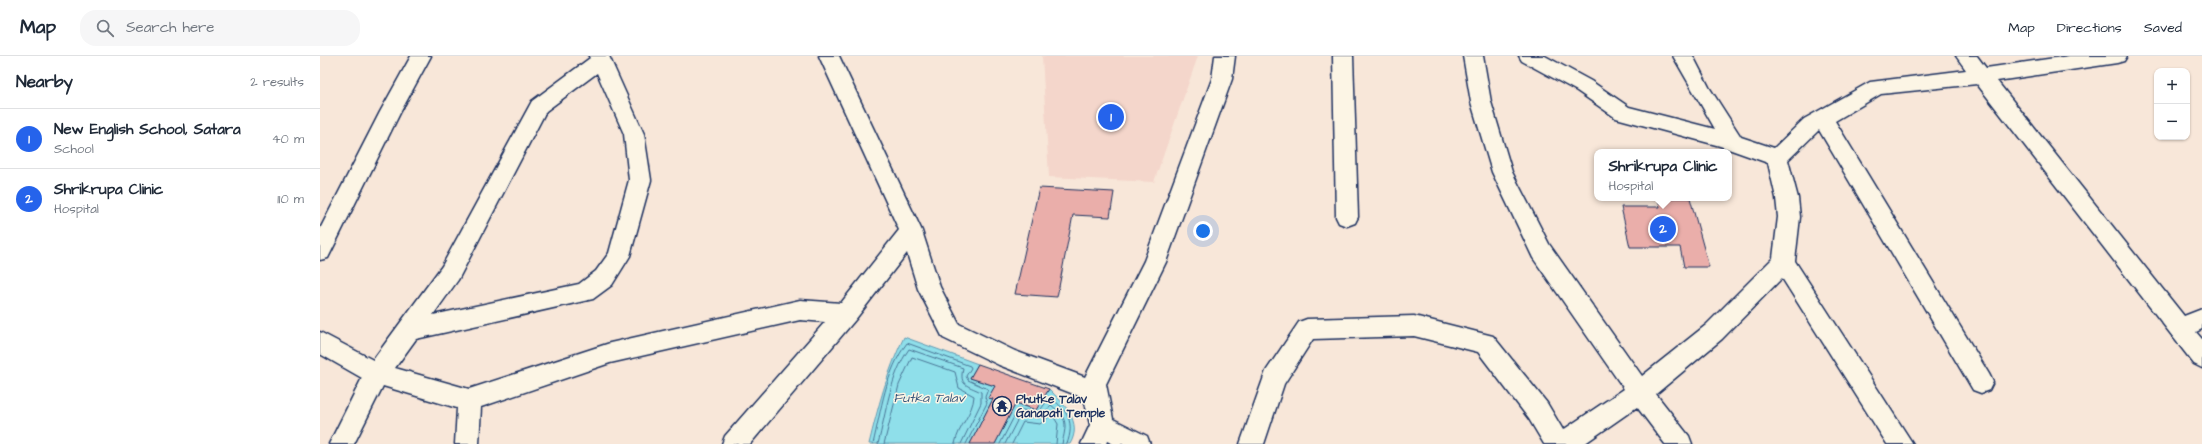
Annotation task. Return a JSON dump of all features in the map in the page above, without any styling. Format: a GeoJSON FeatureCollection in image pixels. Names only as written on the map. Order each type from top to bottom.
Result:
{"type":"FeatureCollection","features":[{"type":"Feature","properties":{"kind":"street"},"geometry":{"type":"LineString","coordinates":[[320,251],[390,112],[421,56]]}},
{"type":"Feature","properties":{"kind":"street"},"geometry":{"type":"LineString","coordinates":[[829,56],[911,230],[930,289],[951,331],[1007,358],[1095,391]]}},
{"type":"Feature","properties":{"kind":"street"},"geometry":{"type":"LineString","coordinates":[[1138,444],[1097,435],[1094,384],[1155,262],[1222,79],[1225,56]]}},
{"type":"Feature","properties":{"kind":"street"},"geometry":{"type":"LineString","coordinates":[[1343,56],[1347,217]]}},
{"type":"Feature","properties":{"kind":"street"},"geometry":{"type":"LineString","coordinates":[[1473,56],[1481,102],[1502,172],[1541,251],[1640,392],[1680,444]]}},
{"type":"Feature","properties":{"kind":"street"},"geometry":{"type":"LineString","coordinates":[[1529,56],[1584,86],[1623,112],[1734,143],[1777,158]]}},
{"type":"Feature","properties":{"kind":"street"},"geometry":{"type":"LineString","coordinates":[[1683,56],[1702,92],[1734,143]]}},
{"type":"Feature","properties":{"kind":"street"},"geometry":{"type":"LineString","coordinates":[[1966,56],[2202,357]]}},
{"type":"Feature","properties":{"kind":"street"},"geometry":{"type":"LineString","coordinates":[[1777,158],[1811,125],[1878,87],[1982,76],[2117,56]]}},
{"type":"Feature","properties":{"kind":"street"},"geometry":{"type":"LineString","coordinates":[[341,444],[377,374],[410,330],[450,272],[539,106],[600,58],[634,134],[640,180],[619,256],[604,278],[585,292],[410,330]]}},
{"type":"Feature","properties":{"kind":"street"},"geometry":{"type":"LineString","coordinates":[[1822,119],[1981,382]]}},
{"type":"Feature","properties":{"kind":"street"},"geometry":{"type":"LineString","coordinates":[[1563,444],[1640,392],[1714,332],[1784,262],[1789,217],[1787,198],[1777,158]]}},
{"type":"Feature","properties":{"kind":"street"},"geometry":{"type":"LineString","coordinates":[[734,444],[847,313],[911,230]]}},
{"type":"Feature","properties":{"kind":"street"},"geometry":{"type":"LineString","coordinates":[[1784,262],[1901,444]]}},
{"type":"Feature","properties":{"kind":"street"},"geometry":{"type":"LineString","coordinates":[[320,342],[377,374],[469,400],[610,352],[800,310],[847,313]]}},
{"type":"Feature","properties":{"kind":"street"},"geometry":{"type":"LineString","coordinates":[[2179,328],[2202,319]]}},
{"type":"Feature","properties":{"kind":"street"},"geometry":{"type":"LineString","coordinates":[[1252,444],[1274,379],[1307,329],[1414,326],[1485,343],[1538,411],[1557,444]]}},
{"type":"Feature","properties":{"kind":"street"},"geometry":{"type":"LineString","coordinates":[[466,444],[469,400]]}},
{"type":"Feature","properties":{"kind":"shaded area"},"geometry":{"type":"Polygon","coordinates":[[[1042,56],[1198,56],[1154,182],[1049,177],[1042,56]]]}},
{"type":"Feature","properties":{"kind":"water","name":"Futka Talav"},"geometry":{"type":"Polygon","coordinates":[[[904,337],[978,364],[970,378],[995,386],[989,398],[993,399],[970,444],[869,444],[888,376],[904,337]]]}},
{"type":"Feature","properties":{"kind":"water"},"geometry":{"type":"Polygon","coordinates":[[[1049,389],[1066,407],[1073,421],[1073,436],[1070,444],[995,444],[1016,403],[1036,410],[1049,389]]]}},
{"type":"Feature","properties":{"kind":"building"},"geometry":{"type":"Polygon","coordinates":[[[1039,188],[1114,192],[1110,217],[1073,215],[1057,297],[1015,294],[1039,188]]]}},
{"type":"Feature","properties":{"kind":"building"},"geometry":{"type":"Polygon","coordinates":[[[1659,201],[1691,201],[1709,267],[1684,267],[1680,247],[1630,247],[1621,207],[1660,207],[1659,201]]]}},
{"type":"Feature","properties":{"kind":"building","name":"Phutke Talav Ganapati Temple"},"geometry":{"type":"Polygon","coordinates":[[[978,364],[1049,389],[1036,410],[1016,403],[995,444],[970,444],[993,399],[988,398],[995,386],[970,378],[978,364]]]}},
{"type":"Feature","properties":{"kind":"place","name":"New English School, Satara"},"geometry":{"type":"Point","coordinates":[1111,117]}},
{"type":"Feature","properties":{"kind":"place","name":"Shrikrupa Clinic"},"geometry":{"type":"Point","coordinates":[1663,229]}},
{"type":"Feature","properties":{"kind":"place","name":"Phutke Talav Ganapati Temple"},"geometry":{"type":"Point","coordinates":[1002,406]}}]}
